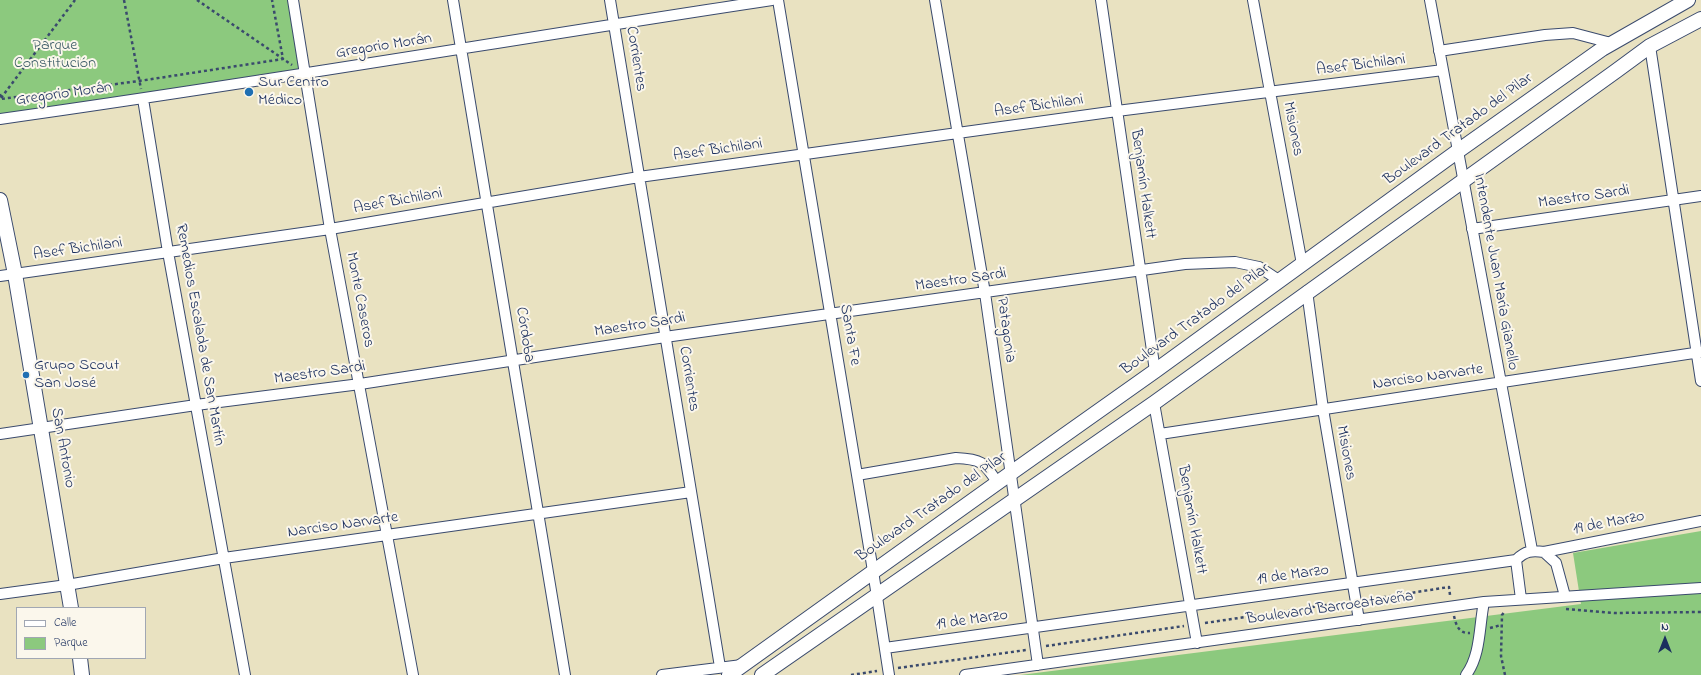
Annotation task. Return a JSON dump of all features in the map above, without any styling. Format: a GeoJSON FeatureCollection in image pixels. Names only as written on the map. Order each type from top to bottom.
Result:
{"type":"FeatureCollection","features":[{"type":"Feature","properties":{"kind":"main road","name":"Boulevard Tratado del Pilar"},"geometry":{"type":"LineString","coordinates":[[724,671],[744,664],[997,482],[1155,371],[1458,151],[1612,43],[1688,0]]}},
{"type":"Feature","properties":{"kind":"main road"},"geometry":{"type":"LineString","coordinates":[[762,675],[1154,403],[1307,291],[1650,46],[1701,19]]}},
{"type":"Feature","properties":{"kind":"main road","name":"San Antonio"},"geometry":{"type":"LineString","coordinates":[[0,200],[15,274],[71,607]]}},
{"type":"Feature","properties":{"kind":"main road"},"geometry":{"type":"LineString","coordinates":[[804,621],[817,636]]}},
{"type":"Feature","properties":{"kind":"main road"},"geometry":{"type":"LineString","coordinates":[[80,659],[82,675]]}},
{"type":"Feature","properties":{"kind":"street","name":"Monte Caseros"},"geometry":{"type":"LineString","coordinates":[[293,0],[330,229],[413,675]]}},
{"type":"Feature","properties":{"kind":"street","name":"Córdoba"},"geometry":{"type":"LineString","coordinates":[[453,0],[565,675]]}},
{"type":"Feature","properties":{"kind":"street","name":"Corrientes"},"geometry":{"type":"LineString","coordinates":[[610,0],[691,492],[724,671]]}},
{"type":"Feature","properties":{"kind":"street","name":"Gregorio Morán"},"geometry":{"type":"LineString","coordinates":[[0,119],[143,99],[461,50],[614,24],[772,0]]}},
{"type":"Feature","properties":{"kind":"street","name":"Santa Fe"},"geometry":{"type":"LineString","coordinates":[[778,0],[877,594],[888,675]]}},
{"type":"Feature","properties":{"kind":"street","name":"Patagonia"},"geometry":{"type":"LineString","coordinates":[[935,0],[984,293],[1038,665]]}},
{"type":"Feature","properties":{"kind":"street","name":"Benjamín Halkett"},"geometry":{"type":"LineString","coordinates":[[1100,0],[1155,371]]}},
{"type":"Feature","properties":{"kind":"street","name":"Misiones"},"geometry":{"type":"LineString","coordinates":[[1253,0],[1269,93],[1302,264]]}},
{"type":"Feature","properties":{"kind":"street","name":"Intendente Juan María Gianello"},"geometry":{"type":"LineString","coordinates":[[1430,0],[1532,550]]}},
{"type":"Feature","properties":{"kind":"street"},"geometry":{"type":"LineString","coordinates":[[1439,51],[1545,34],[1573,33],[1612,43]]}},
{"type":"Feature","properties":{"kind":"street"},"geometry":{"type":"LineString","coordinates":[[1650,46],[1699,353],[1701,381]]}},
{"type":"Feature","properties":{"kind":"street","name":"Asef Bichilani"},"geometry":{"type":"LineString","coordinates":[[0,276],[330,229],[639,177],[1117,111],[1443,70]]}},
{"type":"Feature","properties":{"kind":"street","name":"Remedios Escalada de San Martín"},"geometry":{"type":"LineString","coordinates":[[143,99],[168,252],[246,675]]}},
{"type":"Feature","properties":{"kind":"street","name":"Maestro Sardi"},"geometry":{"type":"LineString","coordinates":[[1472,229],[1701,196]]}},
{"type":"Feature","properties":{"kind":"street","name":"Maestro Sardi"},"geometry":{"type":"LineString","coordinates":[[0,434],[196,405],[360,384],[830,313],[984,293],[1185,264],[1235,262],[1259,267],[1280,281]]}},
{"type":"Feature","properties":{"kind":"street","name":"Misiones"},"geometry":{"type":"LineString","coordinates":[[1307,291],[1323,409],[1359,620]]}},
{"type":"Feature","properties":{"kind":"street","name":"Narciso Narvarte"},"geometry":{"type":"LineString","coordinates":[[1160,434],[1699,353]]}},
{"type":"Feature","properties":{"kind":"street","name":"Benjamín Halkett"},"geometry":{"type":"LineString","coordinates":[[1154,403],[1198,642]]}},
{"type":"Feature","properties":{"kind":"street"},"geometry":{"type":"LineString","coordinates":[[857,475],[956,458],[971,459],[987,466],[997,482]]}},
{"type":"Feature","properties":{"kind":"street","name":"Narciso Narvarte"},"geometry":{"type":"LineString","coordinates":[[0,594],[67,585],[224,558],[691,492]]}},
{"type":"Feature","properties":{"kind":"street","name":"19 de Marzo"},"geometry":{"type":"LineString","coordinates":[[885,648],[1516,560],[1522,554],[1532,550],[1544,552],[1701,521]]}},
{"type":"Feature","properties":{"kind":"street"},"geometry":{"type":"LineString","coordinates":[[1544,552],[1556,563],[1565,596]]}},
{"type":"Feature","properties":{"kind":"street"},"geometry":{"type":"LineString","coordinates":[[1516,560],[1521,599]]}},
{"type":"Feature","properties":{"kind":"street","name":"Boulevard Barroeataveña"},"geometry":{"type":"LineString","coordinates":[[965,675],[1484,602],[1701,588]]}},
{"type":"Feature","properties":{"kind":"street"},"geometry":{"type":"LineString","coordinates":[[1466,675],[1477,652],[1484,602]]}},
{"type":"Feature","properties":{"kind":"street"},"geometry":{"type":"LineString","coordinates":[[662,675],[724,671]]}},
{"type":"Feature","properties":{"kind":"path"},"geometry":{"type":"LineString","coordinates":[[0,100],[75,0]]}},
{"type":"Feature","properties":{"kind":"path"},"geometry":{"type":"LineString","coordinates":[[124,0],[143,99]]}},
{"type":"Feature","properties":{"kind":"path"},"geometry":{"type":"LineString","coordinates":[[197,0],[305,74]]}},
{"type":"Feature","properties":{"kind":"path"},"geometry":{"type":"LineString","coordinates":[[272,0],[282,59]]}},
{"type":"Feature","properties":{"kind":"path"},"geometry":{"type":"LineString","coordinates":[[0,100],[282,59]]}},
{"type":"Feature","properties":{"kind":"path"},"geometry":{"type":"LineString","coordinates":[[0,94],[0,100]]}},
{"type":"Feature","properties":{"kind":"path"},"geometry":{"type":"LineString","coordinates":[[1563,609],[1614,613],[1701,612]]}},
{"type":"Feature","properties":{"kind":"path"},"geometry":{"type":"LineString","coordinates":[[1505,675],[1501,656],[1502,615],[1506,611],[1513,610]]}},
{"type":"Feature","properties":{"kind":"green space","name":"Parque Constitución"},"geometry":{"type":"Polygon","coordinates":[[[0,0],[292,0],[305,74],[0,119],[0,0]]]}},
{"type":"Feature","properties":{"kind":"green space"},"geometry":{"type":"Polygon","coordinates":[[[1701,531],[1701,675],[1020,675],[1581,604],[1573,553],[1701,531]]]}},
{"type":"Feature","properties":{"kind":"place","name":"Sur Centro Médico"},"geometry":{"type":"Point","coordinates":[249,92]}},
{"type":"Feature","properties":{"kind":"place","name":"Grupo Scout San José"},"geometry":{"type":"Point","coordinates":[26,375]}}]}
